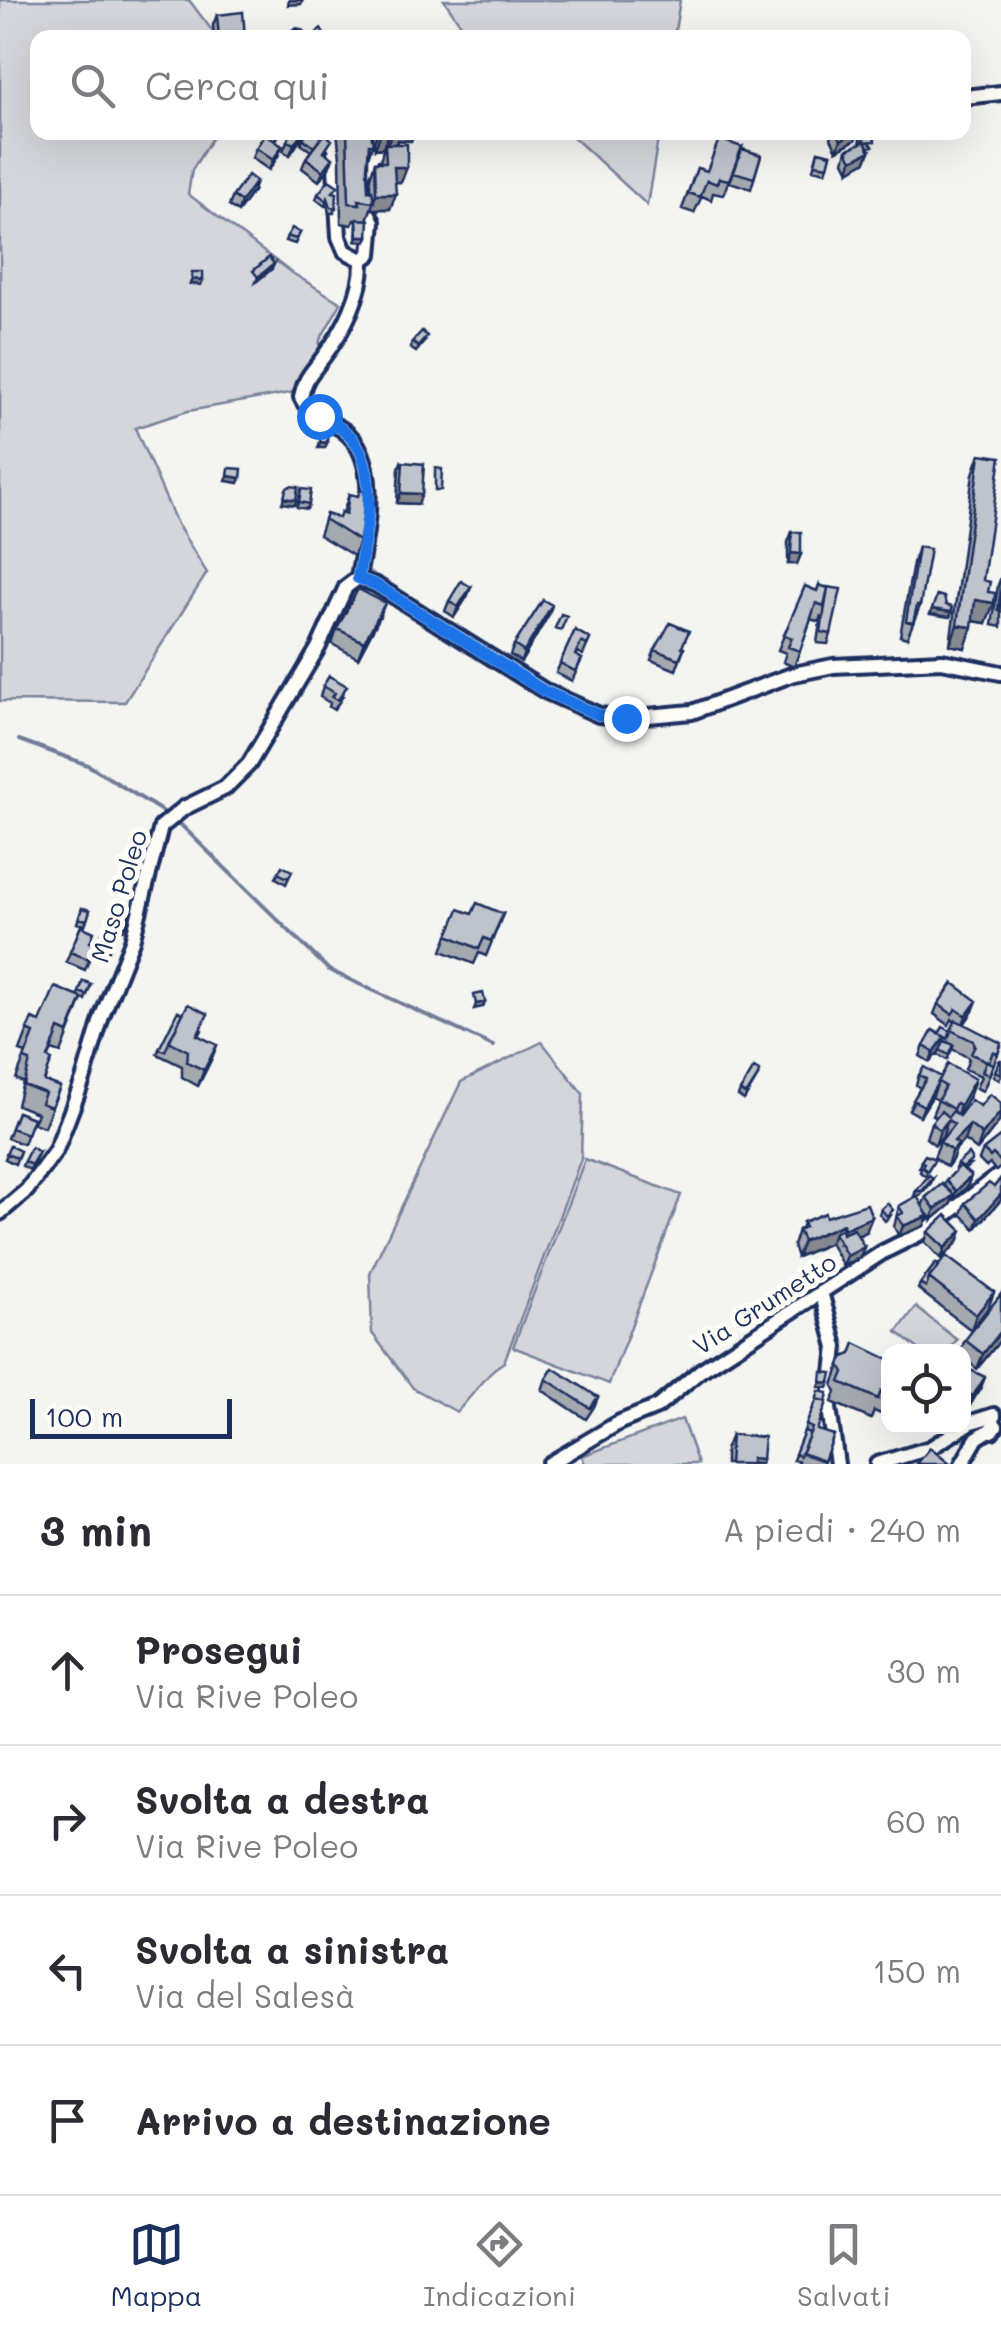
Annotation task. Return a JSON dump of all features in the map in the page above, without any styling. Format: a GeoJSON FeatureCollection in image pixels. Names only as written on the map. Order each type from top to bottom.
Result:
{"type":"FeatureCollection","features":[{"type":"Feature","properties":{"kind":"street"},"geometry":{"type":"LineString","coordinates":[[971,96],[1001,93]]}},
{"type":"Feature","properties":{"kind":"street"},"geometry":{"type":"LineString","coordinates":[[333,140],[339,237],[345,250],[362,260]]}},
{"type":"Feature","properties":{"kind":"street"},"geometry":{"type":"LineString","coordinates":[[362,260],[370,254],[373,222],[366,208],[364,188],[372,153],[379,153]]}},
{"type":"Feature","properties":{"kind":"street"},"geometry":{"type":"LineString","coordinates":[[362,260],[363,280],[345,323],[322,360],[306,375],[302,398],[307,409],[346,432],[363,462],[370,498],[358,578],[376,585],[544,691],[599,715],[626,718],[692,712],[794,674],[833,666],[942,661],[1001,673]]}},
{"type":"Feature","properties":{"kind":"street","name":"Maso Poleo"},"geometry":{"type":"LineString","coordinates":[[0,1213],[27,1190],[56,1150],[132,941],[161,827],[173,815],[225,788],[249,764],[318,648],[346,587],[358,578]]}},
{"type":"Feature","properties":{"kind":"street","name":"Via Grumetto"},"geometry":{"type":"LineString","coordinates":[[548,1464],[620,1422],[657,1407],[700,1371],[883,1252],[925,1232],[1001,1174]]}},
{"type":"Feature","properties":{"kind":"street"},"geometry":{"type":"LineString","coordinates":[[821,1292],[836,1347],[829,1408],[836,1464]]}},
{"type":"Feature","properties":{"kind":"street"},"geometry":{"type":"LineString","coordinates":[[877,1464],[930,1448],[972,1422],[998,1423]]}},
{"type":"Feature","properties":{"kind":"street"},"geometry":{"type":"LineString","coordinates":[[962,1464],[978,1438],[998,1423]]}},
{"type":"Feature","properties":{"kind":"shaded area"},"geometry":{"type":"Polygon","coordinates":[[[0,0],[189,0],[212,30],[30,30],[30,140],[211,140],[192,170],[188,194],[289,271],[341,303],[320,340],[318,365],[295,392],[188,411],[135,428],[177,524],[207,573],[125,702],[0,701],[0,0]]]}},
{"type":"Feature","properties":{"kind":"shaded area"},"geometry":{"type":"Polygon","coordinates":[[[444,0],[680,0],[675,30],[465,30],[444,0]]]}},
{"type":"Feature","properties":{"kind":"shaded area"},"geometry":{"type":"Polygon","coordinates":[[[577,140],[658,140],[647,205],[577,140]]]}},
{"type":"Feature","properties":{"kind":"shaded area"},"geometry":{"type":"Polygon","coordinates":[[[542,1042],[583,1094],[581,1159],[504,1362],[457,1412],[413,1388],[372,1333],[370,1273],[461,1082],[542,1042]]]}},
{"type":"Feature","properties":{"kind":"shaded area"},"geometry":{"type":"Polygon","coordinates":[[[585,1159],[681,1195],[609,1384],[513,1347],[585,1159]]]}},
{"type":"Feature","properties":{"kind":"shaded area"},"geometry":{"type":"Polygon","coordinates":[[[916,1307],[957,1340],[953,1344],[912,1344],[897,1332],[916,1307]]]}},
{"type":"Feature","properties":{"kind":"shaded area"},"geometry":{"type":"Polygon","coordinates":[[[682,1419],[698,1464],[585,1464],[582,1456],[682,1419]]]}},
{"type":"Feature","properties":{"kind":"building"},"geometry":{"type":"Polygon","coordinates":[[[243,12],[244,30],[218,30],[217,15],[243,12]]]}},
{"type":"Feature","properties":{"kind":"building"},"geometry":{"type":"Polygon","coordinates":[[[261,140],[274,140],[282,146],[273,160],[256,148],[261,140]]]}},
{"type":"Feature","properties":{"kind":"building"},"geometry":{"type":"Polygon","coordinates":[[[319,140],[332,140],[324,152],[333,158],[323,171],[306,158],[319,140]]]}},
{"type":"Feature","properties":{"kind":"building"},"geometry":{"type":"Polygon","coordinates":[[[347,140],[372,140],[367,169],[368,191],[372,190],[374,202],[349,203],[347,140]]]}},
{"type":"Feature","properties":{"kind":"building"},"geometry":{"type":"Polygon","coordinates":[[[719,140],[742,147],[729,180],[719,178],[717,184],[707,180],[700,197],[688,193],[697,168],[707,171],[719,140]]]}},
{"type":"Feature","properties":{"kind":"building"},"geometry":{"type":"Polygon","coordinates":[[[865,141],[870,151],[852,160],[847,150],[865,141]]]}},
{"type":"Feature","properties":{"kind":"building"},"geometry":{"type":"Polygon","coordinates":[[[385,144],[407,144],[407,167],[394,167],[396,194],[376,194],[375,162],[386,162],[385,144]]]}},
{"type":"Feature","properties":{"kind":"building"},"geometry":{"type":"Polygon","coordinates":[[[742,149],[761,155],[754,178],[734,172],[742,149]]]}},
{"type":"Feature","properties":{"kind":"building"},"geometry":{"type":"Polygon","coordinates":[[[818,151],[831,154],[828,166],[815,164],[818,151]]]}},
{"type":"Feature","properties":{"kind":"building"},"geometry":{"type":"Polygon","coordinates":[[[248,175],[256,181],[241,202],[233,196],[248,175]]]}},
{"type":"Feature","properties":{"kind":"building"},"geometry":{"type":"Polygon","coordinates":[[[329,180],[338,186],[333,192],[337,193],[336,208],[318,194],[329,180]]]}},
{"type":"Feature","properties":{"kind":"building"},"geometry":{"type":"Polygon","coordinates":[[[357,219],[369,220],[368,236],[358,236],[357,219]]]}},
{"type":"Feature","properties":{"kind":"building"},"geometry":{"type":"Polygon","coordinates":[[[292,228],[300,233],[296,239],[287,236],[292,228]]]}},
{"type":"Feature","properties":{"kind":"building"},"geometry":{"type":"Polygon","coordinates":[[[269,257],[274,264],[258,277],[253,271],[269,257]]]}},
{"type":"Feature","properties":{"kind":"building"},"geometry":{"type":"Polygon","coordinates":[[[192,272],[203,272],[203,280],[192,279],[192,272]]]}},
{"type":"Feature","properties":{"kind":"building"},"geometry":{"type":"Polygon","coordinates":[[[422,331],[427,336],[418,347],[412,342],[422,331]]]}},
{"type":"Feature","properties":{"kind":"building"},"geometry":{"type":"Polygon","coordinates":[[[321,425],[328,425],[327,443],[320,442],[321,425]]]}},
{"type":"Feature","properties":{"kind":"building"},"geometry":{"type":"Polygon","coordinates":[[[980,454],[1001,457],[983,580],[990,582],[988,592],[995,593],[994,603],[975,600],[972,627],[957,625],[980,454]]]}},
{"type":"Feature","properties":{"kind":"building"},"geometry":{"type":"Polygon","coordinates":[[[403,462],[424,464],[422,494],[401,493],[403,462]]]}},
{"type":"Feature","properties":{"kind":"building"},"geometry":{"type":"Polygon","coordinates":[[[229,468],[242,469],[241,478],[228,476],[229,468]]]}},
{"type":"Feature","properties":{"kind":"building"},"geometry":{"type":"Polygon","coordinates":[[[435,468],[442,469],[441,490],[435,490],[435,468]]]}},
{"type":"Feature","properties":{"kind":"building"},"geometry":{"type":"Polygon","coordinates":[[[290,486],[298,487],[296,500],[284,498],[290,486]]]}},
{"type":"Feature","properties":{"kind":"building"},"geometry":{"type":"Polygon","coordinates":[[[301,489],[311,490],[309,504],[299,502],[301,489]]]}},
{"type":"Feature","properties":{"kind":"building"},"geometry":{"type":"Polygon","coordinates":[[[360,490],[373,494],[374,502],[359,541],[324,519],[326,514],[339,518],[341,512],[346,514],[349,494],[358,496],[360,490]]]}},
{"type":"Feature","properties":{"kind":"building"},"geometry":{"type":"Polygon","coordinates":[[[792,532],[801,532],[801,554],[791,553],[792,532]]]}},
{"type":"Feature","properties":{"kind":"building"},"geometry":{"type":"Polygon","coordinates":[[[918,547],[930,549],[920,606],[917,605],[913,623],[906,621],[918,547]]]}},
{"type":"Feature","properties":{"kind":"building"},"geometry":{"type":"Polygon","coordinates":[[[461,581],[471,587],[458,607],[449,601],[461,581]]]}},
{"type":"Feature","properties":{"kind":"building"},"geometry":{"type":"Polygon","coordinates":[[[819,585],[828,588],[824,606],[816,603],[800,651],[788,647],[792,638],[784,635],[805,586],[817,591],[819,585]]]}},
{"type":"Feature","properties":{"kind":"building"},"geometry":{"type":"Polygon","coordinates":[[[827,587],[841,589],[831,634],[821,632],[827,587]]]}},
{"type":"Feature","properties":{"kind":"building"},"geometry":{"type":"Polygon","coordinates":[[[358,589],[385,603],[364,642],[337,629],[358,589]]]}},
{"type":"Feature","properties":{"kind":"building"},"geometry":{"type":"Polygon","coordinates":[[[937,595],[944,597],[952,612],[932,609],[937,595]]]}},
{"type":"Feature","properties":{"kind":"building"},"geometry":{"type":"Polygon","coordinates":[[[543,600],[552,605],[524,652],[514,645],[543,600]]]}},
{"type":"Feature","properties":{"kind":"building"},"geometry":{"type":"Polygon","coordinates":[[[561,614],[567,616],[561,630],[555,628],[561,614]]]}},
{"type":"Feature","properties":{"kind":"building"},"geometry":{"type":"Polygon","coordinates":[[[670,623],[689,631],[679,659],[655,650],[670,623]]]}},
{"type":"Feature","properties":{"kind":"building"},"geometry":{"type":"Polygon","coordinates":[[[575,630],[590,639],[587,645],[581,642],[575,655],[582,659],[575,671],[560,663],[575,630]]]}},
{"type":"Feature","properties":{"kind":"building"},"geometry":{"type":"Polygon","coordinates":[[[329,676],[347,686],[338,700],[332,697],[335,693],[323,686],[329,676]]]}},
{"type":"Feature","properties":{"kind":"building"},"geometry":{"type":"Polygon","coordinates":[[[282,866],[292,871],[288,878],[278,873],[282,866]]]}},
{"type":"Feature","properties":{"kind":"building"},"geometry":{"type":"Polygon","coordinates":[[[477,903],[503,914],[491,941],[484,938],[479,949],[448,935],[459,909],[472,914],[477,903]]]}},
{"type":"Feature","properties":{"kind":"building"},"geometry":{"type":"Polygon","coordinates":[[[123,906],[131,909],[125,925],[117,922],[123,906]]]}},
{"type":"Feature","properties":{"kind":"building"},"geometry":{"type":"Polygon","coordinates":[[[82,908],[90,910],[87,920],[79,918],[82,908]]]}},
{"type":"Feature","properties":{"kind":"building"},"geometry":{"type":"Polygon","coordinates":[[[81,926],[94,932],[90,942],[95,944],[88,959],[70,952],[81,926]]]}},
{"type":"Feature","properties":{"kind":"building"},"geometry":{"type":"Polygon","coordinates":[[[102,932],[114,936],[110,946],[98,942],[102,932]]]}},
{"type":"Feature","properties":{"kind":"building"},"geometry":{"type":"Polygon","coordinates":[[[83,981],[91,984],[87,995],[79,992],[83,981]]]}},
{"type":"Feature","properties":{"kind":"building"},"geometry":{"type":"Polygon","coordinates":[[[953,983],[977,1001],[966,1016],[956,1009],[952,1014],[938,1004],[953,983]]]}},
{"type":"Feature","properties":{"kind":"building"},"geometry":{"type":"Polygon","coordinates":[[[55,987],[82,998],[68,1033],[59,1029],[48,1058],[52,1060],[44,1081],[60,1087],[51,1107],[41,1103],[45,1093],[24,1085],[30,1061],[24,1059],[34,1033],[27,1030],[32,1019],[40,1022],[55,987]]]}},
{"type":"Feature","properties":{"kind":"building"},"geometry":{"type":"Polygon","coordinates":[[[483,993],[485,1002],[476,1004],[474,995],[483,993]]]}},
{"type":"Feature","properties":{"kind":"building"},"geometry":{"type":"Polygon","coordinates":[[[188,1004],[208,1014],[197,1035],[217,1045],[204,1070],[187,1062],[188,1051],[169,1041],[188,1004]]]}},
{"type":"Feature","properties":{"kind":"building"},"geometry":{"type":"Polygon","coordinates":[[[178,1011],[183,1013],[165,1051],[159,1049],[178,1011]]]}},
{"type":"Feature","properties":{"kind":"building"},"geometry":{"type":"Polygon","coordinates":[[[956,1020],[1001,1043],[998,1054],[993,1051],[989,1062],[971,1054],[973,1041],[951,1030],[956,1020]]]}},
{"type":"Feature","properties":{"kind":"building"},"geometry":{"type":"Polygon","coordinates":[[[943,1027],[951,1031],[948,1039],[939,1034],[943,1027]]]}},
{"type":"Feature","properties":{"kind":"building"},"geometry":{"type":"Polygon","coordinates":[[[933,1030],[945,1037],[934,1052],[924,1046],[933,1030]]]}},
{"type":"Feature","properties":{"kind":"building"},"geometry":{"type":"Polygon","coordinates":[[[945,1041],[954,1045],[949,1055],[940,1050],[945,1041]]]}},
{"type":"Feature","properties":{"kind":"building"},"geometry":{"type":"Polygon","coordinates":[[[986,1061],[993,1064],[989,1075],[982,1072],[986,1061]]]}},
{"type":"Feature","properties":{"kind":"building"},"geometry":{"type":"Polygon","coordinates":[[[948,1064],[975,1079],[960,1105],[956,1103],[953,1109],[938,1100],[945,1086],[938,1082],[948,1064]]]}},
{"type":"Feature","properties":{"kind":"building"},"geometry":{"type":"Polygon","coordinates":[[[924,1067],[941,1077],[924,1106],[913,1100],[926,1079],[919,1075],[924,1067]]]}},
{"type":"Feature","properties":{"kind":"building"},"geometry":{"type":"Polygon","coordinates":[[[754,1068],[759,1071],[758,1076],[746,1095],[740,1091],[754,1068]]]}},
{"type":"Feature","properties":{"kind":"building"},"geometry":{"type":"Polygon","coordinates":[[[990,1094],[1001,1103],[1001,1111],[982,1135],[970,1125],[954,1141],[958,1144],[952,1151],[940,1142],[954,1124],[948,1120],[940,1130],[931,1123],[941,1111],[948,1117],[953,1111],[959,1116],[971,1100],[980,1106],[990,1094]]]}},
{"type":"Feature","properties":{"kind":"building"},"geometry":{"type":"Polygon","coordinates":[[[17,1112],[33,1118],[27,1134],[11,1128],[17,1112]]]}},
{"type":"Feature","properties":{"kind":"building"},"geometry":{"type":"Polygon","coordinates":[[[1001,1136],[1001,1160],[1000,1161],[983,1150],[1001,1136]]]}},
{"type":"Feature","properties":{"kind":"building"},"geometry":{"type":"Polygon","coordinates":[[[10,1146],[20,1151],[17,1158],[6,1154],[10,1146]]]}},
{"type":"Feature","properties":{"kind":"building"},"geometry":{"type":"Polygon","coordinates":[[[31,1147],[39,1152],[31,1165],[24,1161],[31,1147]]]}},
{"type":"Feature","properties":{"kind":"building"},"geometry":{"type":"Polygon","coordinates":[[[968,1154],[972,1160],[963,1168],[957,1164],[968,1154]]]}},
{"type":"Feature","properties":{"kind":"building"},"geometry":{"type":"Polygon","coordinates":[[[925,1155],[935,1159],[927,1171],[921,1161],[925,1155]]]}},
{"type":"Feature","properties":{"kind":"building"},"geometry":{"type":"Polygon","coordinates":[[[960,1166],[971,1176],[956,1191],[946,1181],[960,1166]]]}},
{"type":"Feature","properties":{"kind":"building"},"geometry":{"type":"Polygon","coordinates":[[[929,1175],[933,1178],[922,1191],[916,1191],[929,1175]]]}},
{"type":"Feature","properties":{"kind":"building"},"geometry":{"type":"Polygon","coordinates":[[[1001,1178],[1001,1194],[979,1219],[965,1203],[989,1183],[994,1187],[1001,1178]]]}},
{"type":"Feature","properties":{"kind":"building"},"geometry":{"type":"Polygon","coordinates":[[[942,1184],[954,1195],[935,1209],[926,1197],[942,1184]]]}},
{"type":"Feature","properties":{"kind":"building"},"geometry":{"type":"Polygon","coordinates":[[[917,1196],[928,1216],[903,1226],[897,1216],[903,1213],[899,1206],[917,1196]]]}},
{"type":"Feature","properties":{"kind":"building"},"geometry":{"type":"Polygon","coordinates":[[[887,1203],[893,1210],[887,1216],[881,1209],[887,1203]]]}},
{"type":"Feature","properties":{"kind":"building"},"geometry":{"type":"Polygon","coordinates":[[[867,1204],[872,1217],[803,1241],[798,1230],[805,1227],[803,1222],[867,1204]]]}},
{"type":"Feature","properties":{"kind":"building"},"geometry":{"type":"Polygon","coordinates":[[[946,1215],[962,1231],[945,1248],[928,1232],[946,1215]]]}},
{"type":"Feature","properties":{"kind":"building"},"geometry":{"type":"Polygon","coordinates":[[[841,1229],[842,1234],[854,1229],[864,1247],[847,1256],[834,1233],[841,1229]]]}},
{"type":"Feature","properties":{"kind":"building"},"geometry":{"type":"Polygon","coordinates":[[[946,1256],[994,1292],[976,1315],[929,1278],[946,1256]]]}},
{"type":"Feature","properties":{"kind":"building"},"geometry":{"type":"Polygon","coordinates":[[[936,1263],[939,1266],[926,1288],[920,1284],[936,1263]]]}},
{"type":"Feature","properties":{"kind":"building"},"geometry":{"type":"Polygon","coordinates":[[[1001,1294],[1001,1331],[983,1354],[965,1340],[1001,1294]]]}},
{"type":"Feature","properties":{"kind":"building"},"geometry":{"type":"Polygon","coordinates":[[[855,1343],[881,1356],[878,1399],[840,1382],[843,1357],[851,1354],[855,1343]]]}},
{"type":"Feature","properties":{"kind":"building"},"geometry":{"type":"Polygon","coordinates":[[[553,1368],[598,1397],[590,1408],[546,1379],[553,1368]]]}},
{"type":"Feature","properties":{"kind":"building"},"geometry":{"type":"Polygon","coordinates":[[[971,1370],[985,1377],[971,1395],[971,1370]]]}},
{"type":"Feature","properties":{"kind":"building"},"geometry":{"type":"Polygon","coordinates":[[[822,1372],[832,1373],[830,1383],[821,1382],[822,1372]]]}},
{"type":"Feature","properties":{"kind":"building"},"geometry":{"type":"Polygon","coordinates":[[[819,1391],[828,1393],[826,1402],[816,1401],[819,1391]]]}},
{"type":"Feature","properties":{"kind":"building"},"geometry":{"type":"Polygon","coordinates":[[[817,1399],[827,1402],[817,1430],[834,1435],[824,1461],[801,1453],[812,1428],[806,1425],[817,1399]]]}},
{"type":"Feature","properties":{"kind":"building"},"geometry":{"type":"Polygon","coordinates":[[[804,1431],[810,1433],[800,1456],[795,1454],[804,1431]]]}},
{"type":"Feature","properties":{"kind":"building"},"geometry":{"type":"Polygon","coordinates":[[[731,1435],[764,1437],[762,1459],[751,1458],[751,1464],[729,1464],[731,1435]]]}},
{"type":"Feature","properties":{"kind":"building"},"geometry":{"type":"Polygon","coordinates":[[[930,1448],[950,1464],[917,1464],[930,1448]]]}},
{"type":"Feature","properties":{"kind":"waterway"},"geometry":{"type":"LineString","coordinates":[[19,740],[88,765],[176,820],[329,970],[493,1046]]}},
{"type":"Feature","properties":{"kind":"route"},"geometry":{"type":"LineString","coordinates":[[319,416],[346,432],[363,462],[370,498],[358,578],[376,585],[544,691],[599,715],[626,718]]}}]}
